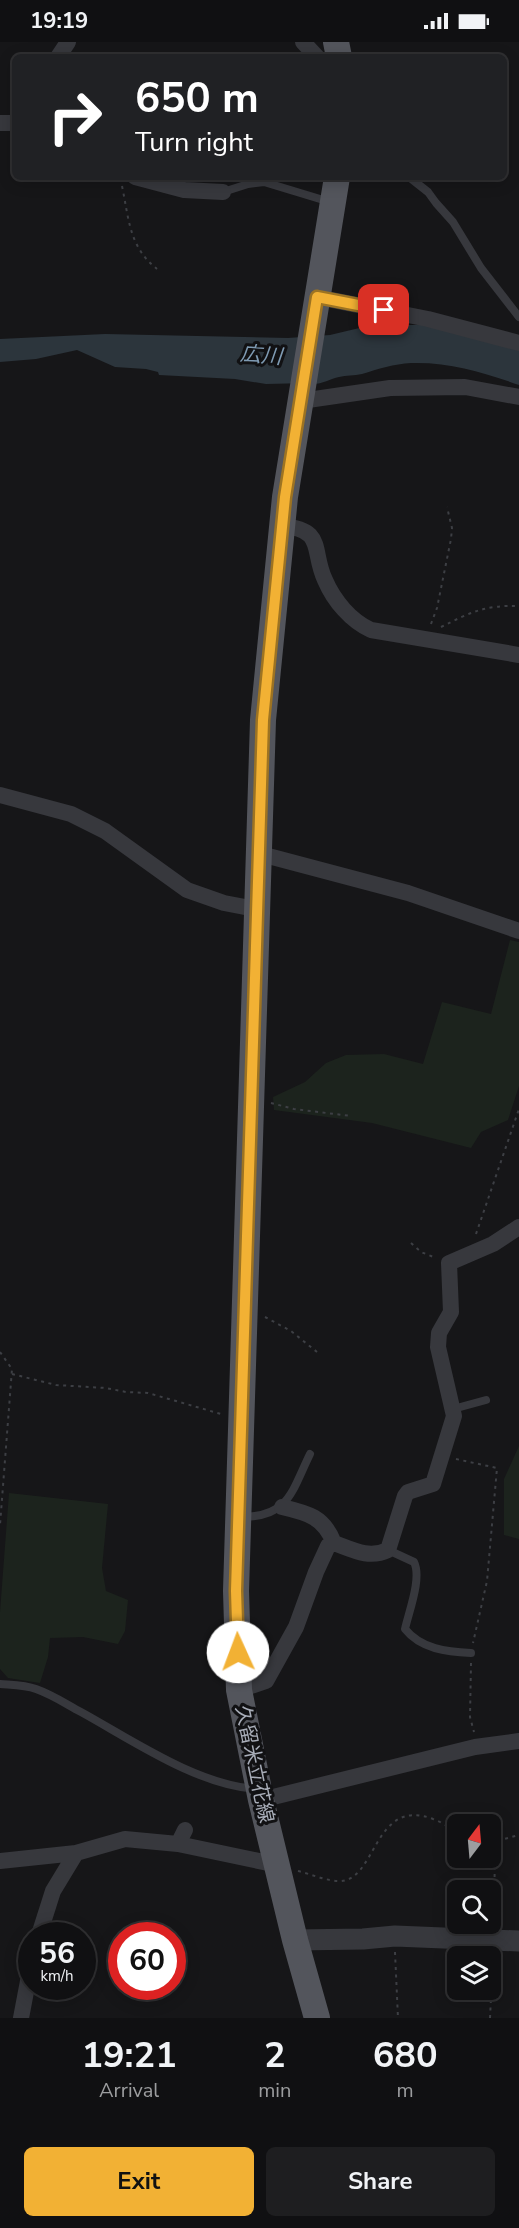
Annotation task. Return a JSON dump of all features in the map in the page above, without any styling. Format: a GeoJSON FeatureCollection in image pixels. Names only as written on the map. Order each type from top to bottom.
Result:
{"type":"FeatureCollection","features":[{"type":"Feature","properties":{"kind":"main road","name":"久留米立花線"},"geometry":{"type":"LineString","coordinates":[[317,2018],[295,1940],[260,1794],[239,1689],[236,1591],[255,909],[263,720],[282,526],[337,180]]}},
{"type":"Feature","properties":{"kind":"street"},"geometry":{"type":"LineString","coordinates":[[303,42],[315,54]]}},
{"type":"Feature","properties":{"kind":"street"},"geometry":{"type":"LineString","coordinates":[[133,180],[184,190],[223,192]]}},
{"type":"Feature","properties":{"kind":"street"},"geometry":{"type":"LineString","coordinates":[[317,297],[428,320],[519,343]]}},
{"type":"Feature","properties":{"kind":"street"},"geometry":{"type":"LineString","coordinates":[[302,395],[390,388],[465,387],[519,397]]}},
{"type":"Feature","properties":{"kind":"street"},"geometry":{"type":"LineString","coordinates":[[282,526],[297,527],[307,532],[316,543],[324,579],[332,594],[356,623],[371,630],[426,636],[519,656]]}},
{"type":"Feature","properties":{"kind":"street"},"geometry":{"type":"LineString","coordinates":[[0,795],[72,814],[105,831],[187,890],[224,903],[255,909]]}},
{"type":"Feature","properties":{"kind":"street"},"geometry":{"type":"LineString","coordinates":[[257,853],[408,893],[519,931]]}},
{"type":"Feature","properties":{"kind":"street"},"geometry":{"type":"LineString","coordinates":[[282,1507],[313,1517],[328,1528],[334,1543],[365,1555],[378,1555],[388,1550],[405,1496],[408,1492],[433,1484],[454,1416],[438,1347],[439,1333],[451,1312],[448,1263],[493,1244],[519,1227]]}},
{"type":"Feature","properties":{"kind":"street"},"geometry":{"type":"LineString","coordinates":[[239,1689],[266,1681],[296,1627],[328,1546],[334,1543]]}},
{"type":"Feature","properties":{"kind":"street"},"geometry":{"type":"LineString","coordinates":[[260,1794],[481,1746],[519,1741]]}},
{"type":"Feature","properties":{"kind":"street"},"geometry":{"type":"LineString","coordinates":[[0,1861],[76,1853],[125,1839],[182,1837],[278,1865]]}},
{"type":"Feature","properties":{"kind":"street"},"geometry":{"type":"LineString","coordinates":[[43,1922],[53,1891],[76,1853]]}},
{"type":"Feature","properties":{"kind":"street"},"geometry":{"type":"LineString","coordinates":[[295,1940],[394,1936],[519,1941]]}},
{"type":"Feature","properties":{"kind":"street"},"geometry":{"type":"LineString","coordinates":[[21,2018],[24,2000]]}},
{"type":"Feature","properties":{"kind":"lane"},"geometry":{"type":"LineString","coordinates":[[413,180],[428,192],[453,222],[481,268],[519,317]]}},
{"type":"Feature","properties":{"kind":"lane"},"geometry":{"type":"LineString","coordinates":[[223,192],[248,184],[264,182],[333,204]]}},
{"type":"Feature","properties":{"kind":"lane"},"geometry":{"type":"LineString","coordinates":[[453,1409],[486,1400]]}},
{"type":"Feature","properties":{"kind":"lane"},"geometry":{"type":"LineString","coordinates":[[238,1517],[261,1517],[282,1507],[310,1454]]}},
{"type":"Feature","properties":{"kind":"lane"},"geometry":{"type":"LineString","coordinates":[[388,1550],[414,1562],[417,1568],[405,1629],[411,1637],[428,1647],[456,1653],[471,1653]]}},
{"type":"Feature","properties":{"kind":"lane"},"geometry":{"type":"LineString","coordinates":[[0,1684],[34,1688],[60,1699],[168,1762],[217,1782],[260,1794]]}},
{"type":"Feature","properties":{"kind":"path"},"geometry":{"type":"LineString","coordinates":[[128,180],[133,237],[144,258],[157,268]]}},
{"type":"Feature","properties":{"kind":"path"},"geometry":{"type":"LineString","coordinates":[[426,636],[437,608],[451,539],[452,528],[447,507]]}},
{"type":"Feature","properties":{"kind":"path"},"geometry":{"type":"LineString","coordinates":[[426,636],[479,609],[499,605],[519,606]]}},
{"type":"Feature","properties":{"kind":"path"},"geometry":{"type":"LineString","coordinates":[[271,1103],[351,1116]]}},
{"type":"Feature","properties":{"kind":"path"},"geometry":{"type":"LineString","coordinates":[[468,1254],[488,1204],[519,1109]]}},
{"type":"Feature","properties":{"kind":"path"},"geometry":{"type":"LineString","coordinates":[[411,1243],[422,1252],[448,1263]]}},
{"type":"Feature","properties":{"kind":"path"},"geometry":{"type":"LineString","coordinates":[[258,1313],[291,1331],[317,1352]]}},
{"type":"Feature","properties":{"kind":"path"},"geometry":{"type":"LineString","coordinates":[[0,1352],[12,1369],[0,1525]]}},
{"type":"Feature","properties":{"kind":"path"},"geometry":{"type":"LineString","coordinates":[[12,1374],[56,1385],[147,1393],[241,1419]]}},
{"type":"Feature","properties":{"kind":"path"},"geometry":{"type":"LineString","coordinates":[[442,1455],[497,1468],[487,1581],[471,1653],[470,1717],[473,1730],[481,1746]]}},
{"type":"Feature","properties":{"kind":"path"},"geometry":{"type":"LineString","coordinates":[[278,1865],[340,1881],[351,1878],[360,1870],[387,1827],[402,1817],[422,1816],[447,1826]]}},
{"type":"Feature","properties":{"kind":"path"},"geometry":{"type":"LineString","coordinates":[[501,1840],[519,1834]]}},
{"type":"Feature","properties":{"kind":"path"},"geometry":{"type":"LineString","coordinates":[[490,2018],[495,1868]]}},
{"type":"Feature","properties":{"kind":"path"},"geometry":{"type":"LineString","coordinates":[[394,1936],[398,2018]]}},
{"type":"Feature","properties":{"kind":"shaded area"},"geometry":{"type":"Polygon","coordinates":[[[510,940],[519,942],[519,1086],[508,1120],[481,1132],[471,1148],[372,1123],[274,1110],[273,1097],[305,1082],[326,1063],[346,1055],[384,1054],[423,1064],[442,1002],[491,1014],[510,940]]]}},
{"type":"Feature","properties":{"kind":"shaded area"},"geometry":{"type":"Polygon","coordinates":[[[519,1446],[519,1539],[504,1535],[504,1479],[519,1446]]]}},
{"type":"Feature","properties":{"kind":"shaded area"},"geometry":{"type":"Polygon","coordinates":[[[9,1493],[108,1504],[102,1568],[106,1591],[128,1600],[125,1631],[118,1644],[83,1637],[50,1638],[48,1657],[40,1683],[8,1678],[0,1669],[0,1612],[9,1493]]]}},
{"type":"Feature","properties":{"kind":"water","name":"広川"},"geometry":{"type":"Polygon","coordinates":[[[372,325],[423,325],[492,341],[519,351],[519,385],[466,369],[426,363],[392,366],[315,384],[266,384],[235,379],[159,375],[158,372],[146,369],[115,367],[77,350],[36,359],[0,362],[0,339],[105,334],[288,338],[330,335],[372,325]]]}},
{"type":"Feature","properties":{"kind":"route"},"geometry":{"type":"LineString","coordinates":[[238,1652],[236,1591],[257,853],[263,720],[277,566],[285,497],[317,297],[384,310]]}}]}
